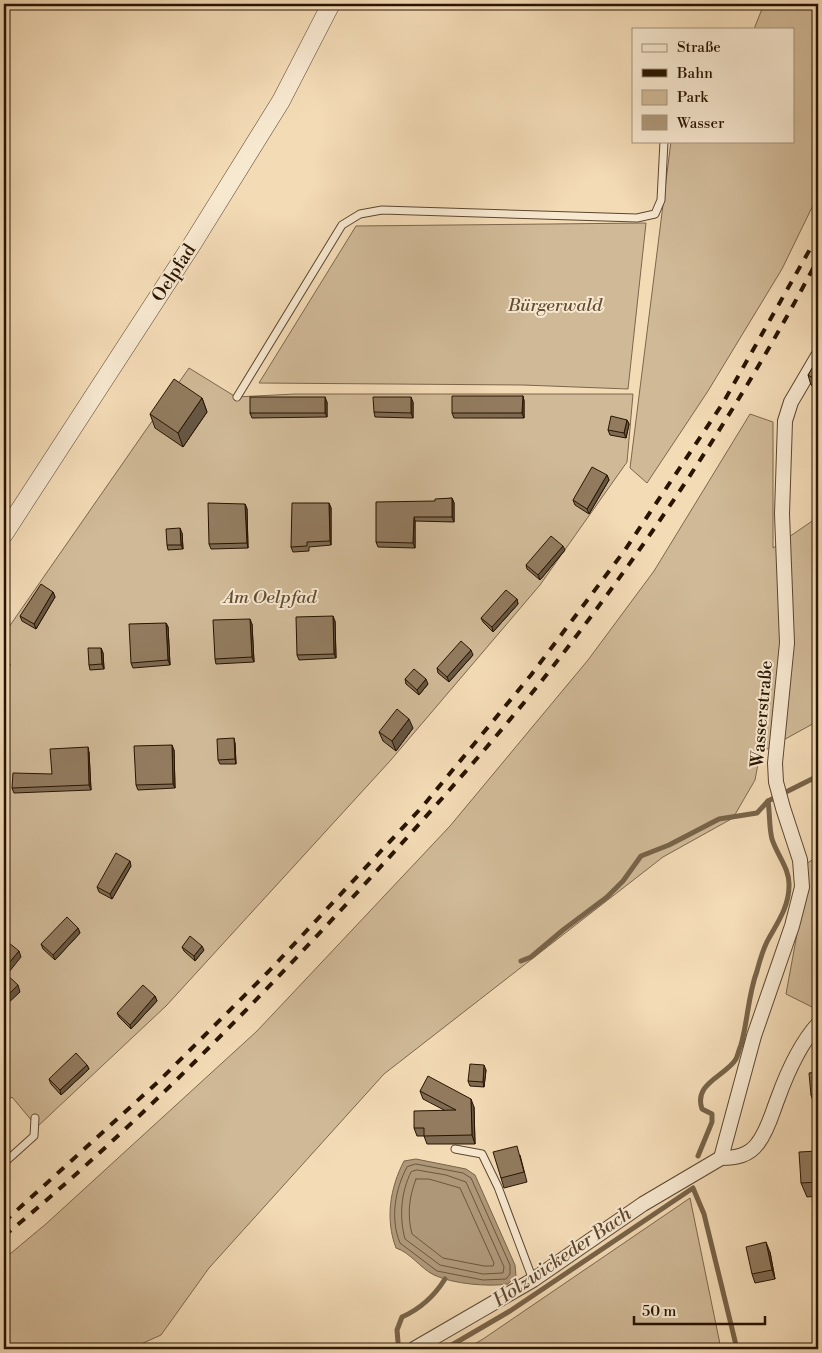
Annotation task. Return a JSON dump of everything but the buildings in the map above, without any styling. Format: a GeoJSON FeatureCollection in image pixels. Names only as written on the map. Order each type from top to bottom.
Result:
{"type":"FeatureCollection","features":[{"type":"Feature","properties":{"kind":"street","name":"Oelpfad"},"geometry":{"type":"LineString","coordinates":[[4,534],[67,439],[256,142],[281,101],[331,4]]}},
{"type":"Feature","properties":{"kind":"street","name":"Wasserstraße"},"geometry":{"type":"LineString","coordinates":[[721,1158],[754,1036],[800,899],[802,874],[800,860],[776,782],[775,762],[787,643],[782,514],[785,421],[791,402],[818,356]]}},
{"type":"Feature","properties":{"kind":"street"},"geometry":{"type":"LineString","coordinates":[[414,1349],[533,1280],[643,1204],[721,1158],[736,1158],[758,1144],[767,1127],[785,1078],[804,1044],[818,1024]]}},
{"type":"Feature","properties":{"kind":"lane"},"geometry":{"type":"LineString","coordinates":[[237,397],[342,225],[360,214],[382,210],[636,218],[655,214],[661,200],[664,142]]}},
{"type":"Feature","properties":{"kind":"lane"},"geometry":{"type":"LineString","coordinates":[[4,1163],[34,1136],[35,1118]]}},
{"type":"Feature","properties":{"kind":"lane"},"geometry":{"type":"LineString","coordinates":[[455,1149],[482,1154],[492,1173],[533,1280]]}},
{"type":"Feature","properties":{"kind":"green space"},"geometry":{"type":"Polygon","coordinates":[[[764,4],[818,4],[818,195],[782,269],[708,391],[647,483],[630,468],[671,142],[794,142],[794,28],[754,28],[764,4]]]}},
{"type":"Feature","properties":{"kind":"green space","name":"Bürgerwald"},"geometry":{"type":"Polygon","coordinates":[[[646,223],[628,389],[523,385],[259,383],[356,226],[646,223]]]}},
{"type":"Feature","properties":{"kind":"green space","name":"Am Oelpfad"},"geometry":{"type":"Polygon","coordinates":[[[189,368],[236,397],[295,394],[633,394],[627,462],[540,585],[390,761],[166,1006],[37,1127],[12,1097],[4,1104],[4,634],[189,368]]]}},
{"type":"Feature","properties":{"kind":"green space"},"geometry":{"type":"Polygon","coordinates":[[[750,414],[773,422],[773,548],[818,517],[818,721],[760,753],[755,780],[733,818],[663,857],[384,1074],[209,1268],[161,1335],[130,1349],[4,1349],[4,1259],[47,1223],[257,1031],[450,826],[588,660],[654,571],[750,414]]]}},
{"type":"Feature","properties":{"kind":"green space"},"geometry":{"type":"Polygon","coordinates":[[[818,856],[818,1008],[816,1009],[786,994],[801,912],[806,864],[818,856]]]}},
{"type":"Feature","properties":{"kind":"green space"},"geometry":{"type":"Polygon","coordinates":[[[690,1198],[721,1349],[466,1349],[483,1339],[690,1198]]]}},
{"type":"Feature","properties":{"kind":"water"},"geometry":{"type":"Polygon","coordinates":[[[416,1159],[466,1169],[475,1175],[515,1265],[516,1276],[508,1284],[471,1284],[451,1281],[429,1272],[406,1253],[396,1248],[390,1215],[392,1193],[404,1161],[416,1159]]]}},
{"type":"Feature","properties":{"kind":"waterway","name":"Holzwickeder Bach"},"geometry":{"type":"LineString","coordinates":[[521,961],[531,957],[607,897],[623,881],[641,856],[669,845],[719,819],[757,813],[768,801],[818,776]]}},
{"type":"Feature","properties":{"kind":"waterway","name":"Holzwickeder Bach"},"geometry":{"type":"LineString","coordinates":[[698,1156],[712,1122],[712,1114],[702,1109],[700,1100],[702,1093],[706,1086],[731,1065],[737,1057],[762,954],[782,914],[789,893],[789,880],[772,839],[768,801]]}},
{"type":"Feature","properties":{"kind":"waterway","name":"Holzwickeder Bach"},"geometry":{"type":"LineString","coordinates":[[445,1349],[510,1311],[693,1188],[704,1214],[737,1349]]}},
{"type":"Feature","properties":{"kind":"waterway"},"geometry":{"type":"LineString","coordinates":[[398,1342],[397,1330],[402,1317],[426,1301],[437,1291],[445,1279]]}},
{"type":"Feature","properties":{"kind":"railway"},"geometry":{"type":"LineString","coordinates":[[4,1222],[159,1081],[269,971],[423,806],[531,675],[625,550],[723,403],[818,235]]}},
{"type":"Feature","properties":{"kind":"railway"},"geometry":{"type":"LineString","coordinates":[[4,1236],[49,1198],[178,1079],[301,953],[492,741],[579,633],[689,477],[756,370],[818,259]]}}]}
